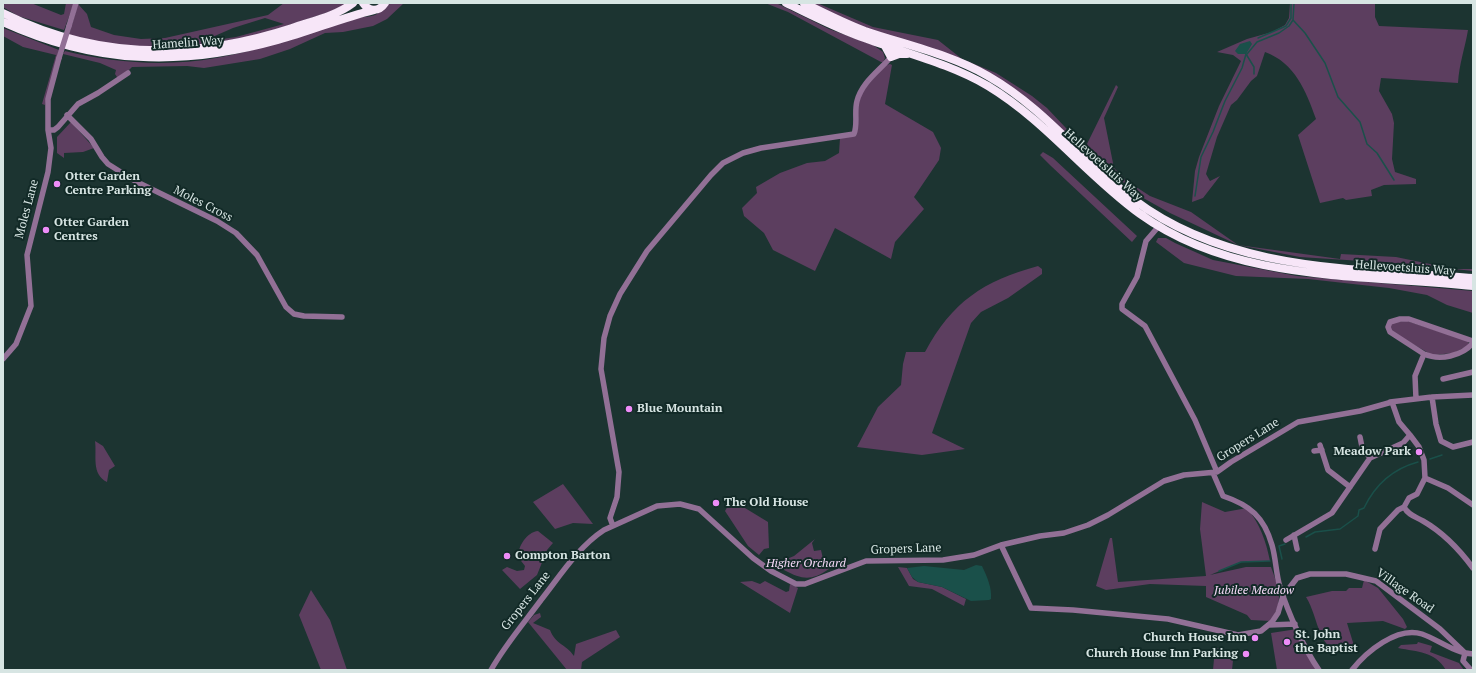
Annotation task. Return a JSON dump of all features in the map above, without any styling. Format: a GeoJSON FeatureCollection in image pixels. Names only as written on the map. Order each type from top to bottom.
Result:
{"type":"FeatureCollection","features":[{"type":"Feature","properties":{"kind":"highway","name":"Hamelin Way"},"geometry":{"type":"LineString","coordinates":[[3,13],[56,35],[93,44],[141,51],[183,50],[224,46],[263,37],[329,15],[353,3]]}},
{"type":"Feature","properties":{"kind":"highway"},"geometry":{"type":"LineString","coordinates":[[363,3],[368,8],[374,10]]}},
{"type":"Feature","properties":{"kind":"highway","name":"Hamelin Way"},"geometry":{"type":"LineString","coordinates":[[3,22],[41,37],[89,52],[132,57],[189,58],[229,52],[259,45],[380,8],[385,3]]}},
{"type":"Feature","properties":{"kind":"highway","name":"Hellevoetsluis Way"},"geometry":{"type":"LineString","coordinates":[[786,3],[834,26],[918,55],[973,78],[1008,99],[1049,131],[1116,196],[1159,226],[1203,248],[1238,260],[1261,265],[1349,276],[1473,286]]}},
{"type":"Feature","properties":{"kind":"highway","name":"Hellevoetsluis Way"},"geometry":{"type":"LineString","coordinates":[[804,3],[854,27],[946,57],[992,78],[1039,112],[1131,198],[1163,219],[1199,238],[1250,254],[1291,262],[1473,278]]}},
{"type":"Feature","properties":{"kind":"highway"},"geometry":{"type":"LineString","coordinates":[[884,44],[891,57],[899,54],[918,55]]}},
{"type":"Feature","properties":{"kind":"street","name":"Moles Lane"},"geometry":{"type":"LineString","coordinates":[[3,359],[16,344],[31,306],[27,255],[48,172],[51,148],[48,130],[48,99],[76,3]]}},
{"type":"Feature","properties":{"kind":"street"},"geometry":{"type":"LineString","coordinates":[[613,526],[610,518],[617,497],[619,472],[607,412],[601,369],[601,358],[610,316],[620,294],[647,251],[711,175],[723,164],[743,153],[761,148],[854,134],[856,129],[855,110],[861,93],[873,75],[891,57]]}},
{"type":"Feature","properties":{"kind":"street"},"geometry":{"type":"LineString","coordinates":[[48,130],[54,130],[78,104],[128,73]]}},
{"type":"Feature","properties":{"kind":"street","name":"Moles Cross"},"geometry":{"type":"LineString","coordinates":[[67,115],[91,139],[108,164],[141,184],[217,221],[236,233],[257,255],[286,307],[294,314],[304,316],[342,317]]}},
{"type":"Feature","properties":{"kind":"street"},"geometry":{"type":"LineString","coordinates":[[1159,226],[1146,241],[1137,277],[1122,304],[1122,309],[1145,326],[1195,420],[1223,496],[1241,503],[1260,518],[1272,546],[1277,577],[1283,596],[1306,650],[1319,670]]}},
{"type":"Feature","properties":{"kind":"street"},"geometry":{"type":"LineString","coordinates":[[1400,319],[1409,319],[1473,342],[1464,352],[1447,356],[1432,357],[1424,354],[1390,332],[1388,327],[1390,322],[1400,319]]}},
{"type":"Feature","properties":{"kind":"street"},"geometry":{"type":"LineString","coordinates":[[1419,398],[1416,376],[1424,354]]}},
{"type":"Feature","properties":{"kind":"street"},"geometry":{"type":"LineString","coordinates":[[1443,379],[1473,372]]}},
{"type":"Feature","properties":{"kind":"street"},"geometry":{"type":"LineString","coordinates":[[1379,405],[1419,398],[1473,395]]}},
{"type":"Feature","properties":{"kind":"street"},"geometry":{"type":"LineString","coordinates":[[1432,397],[1436,424],[1442,441],[1453,446],[1473,442]]}},
{"type":"Feature","properties":{"kind":"street"},"geometry":{"type":"LineString","coordinates":[[1375,549],[1380,529],[1398,510],[1404,507],[1409,498],[1417,494],[1425,478],[1424,460],[1419,447],[1399,422],[1392,402]]}},
{"type":"Feature","properties":{"kind":"street","name":"Gropers Lane"},"geometry":{"type":"LineString","coordinates":[[491,670],[514,635],[573,559],[596,536],[613,526],[663,504],[680,504],[699,509],[753,558],[771,571],[796,584],[805,584],[866,562],[943,560],[974,555],[1001,545],[1082,527],[1108,515],[1164,481],[1184,475],[1215,473],[1267,439],[1298,422],[1360,411],[1392,402]]}},
{"type":"Feature","properties":{"kind":"street"},"geometry":{"type":"LineString","coordinates":[[1286,540],[1332,513],[1370,458],[1403,443],[1410,435]]}},
{"type":"Feature","properties":{"kind":"street"},"geometry":{"type":"LineString","coordinates":[[1363,440],[1362,447],[1370,458]]}},
{"type":"Feature","properties":{"kind":"street"},"geometry":{"type":"LineString","coordinates":[[1314,451],[1321,448],[1328,470],[1350,487]]}},
{"type":"Feature","properties":{"kind":"street"},"geometry":{"type":"LineString","coordinates":[[1425,478],[1448,488],[1473,505]]}},
{"type":"Feature","properties":{"kind":"street"},"geometry":{"type":"LineString","coordinates":[[1404,507],[1408,514],[1436,528],[1452,543],[1473,568]]}},
{"type":"Feature","properties":{"kind":"street"},"geometry":{"type":"LineString","coordinates":[[1294,535],[1297,549]]}},
{"type":"Feature","properties":{"kind":"street"},"geometry":{"type":"LineString","coordinates":[[1001,545],[1031,608],[1074,610],[1168,619],[1238,635],[1261,631],[1269,625],[1295,624]]}},
{"type":"Feature","properties":{"kind":"street","name":"Village Road"},"geometry":{"type":"LineString","coordinates":[[1269,625],[1278,613],[1283,596],[1297,578],[1310,574],[1346,574],[1376,580],[1440,629],[1465,653]]}},
{"type":"Feature","properties":{"kind":"street"},"geometry":{"type":"LineString","coordinates":[[1352,670],[1359,660],[1385,640],[1413,632],[1423,634],[1458,651],[1473,654]]}},
{"type":"Feature","properties":{"kind":"street"},"geometry":{"type":"LineString","coordinates":[[1465,653],[1463,661],[1471,670]]}},
{"type":"Feature","properties":{"kind":"green space"},"geometry":{"type":"Polygon","coordinates":[[[3,3],[31,3],[61,15],[64,14],[66,3],[74,3],[64,30],[18,16],[3,7],[3,3]]]}},
{"type":"Feature","properties":{"kind":"green space"},"geometry":{"type":"Polygon","coordinates":[[[284,3],[349,3],[329,12],[262,34],[179,50],[104,43],[69,35],[78,4],[87,14],[91,27],[114,35],[141,39],[165,38],[268,15],[284,3]],[[265,18],[233,28],[201,42],[236,37],[284,24],[265,18]]]}},
{"type":"Feature","properties":{"kind":"green space"},"geometry":{"type":"Polygon","coordinates":[[[387,3],[404,3],[387,19],[373,26],[343,32],[325,33],[290,49],[260,59],[204,68],[187,66],[132,67],[119,80],[115,74],[116,70],[100,63],[63,54],[65,51],[121,61],[159,63],[197,61],[261,48],[351,19],[374,15],[380,12],[387,3]]]}},
{"type":"Feature","properties":{"kind":"green space"},"geometry":{"type":"Polygon","coordinates":[[[765,3],[776,3],[829,29],[873,45],[883,52],[885,58],[883,62],[881,62],[788,12],[765,3]]]}},
{"type":"Feature","properties":{"kind":"green space"},"geometry":{"type":"Polygon","coordinates":[[[805,3],[817,3],[873,27],[938,40],[962,59],[996,73],[1032,96],[1047,108],[1082,145],[1078,146],[995,79],[872,32],[805,3]]]}},
{"type":"Feature","properties":{"kind":"green space"},"geometry":{"type":"Polygon","coordinates":[[[1290,3],[1375,3],[1375,17],[1379,26],[1468,30],[1458,83],[1381,78],[1379,91],[1392,114],[1394,123],[1392,159],[1395,172],[1416,179],[1416,184],[1384,185],[1371,190],[1372,196],[1346,200],[1343,198],[1320,203],[1298,135],[1316,119],[1303,88],[1292,71],[1284,63],[1265,52],[1257,76],[1231,105],[1217,137],[1206,174],[1210,181],[1220,176],[1203,198],[1192,202],[1195,171],[1199,157],[1219,106],[1241,61],[1233,55],[1217,52],[1247,39],[1272,32],[1285,25],[1289,18],[1290,3]]]}},
{"type":"Feature","properties":{"kind":"green space"},"geometry":{"type":"Polygon","coordinates":[[[3,28],[59,50],[45,105],[42,104],[56,55],[23,47],[3,36],[3,28]]]}},
{"type":"Feature","properties":{"kind":"green space"},"geometry":{"type":"Polygon","coordinates":[[[886,65],[892,65],[885,104],[933,132],[941,148],[939,160],[914,197],[924,209],[895,242],[891,259],[835,228],[815,271],[773,250],[764,233],[744,216],[742,208],[757,193],[756,187],[780,173],[807,163],[825,161],[839,153],[840,138],[856,136],[858,127],[858,104],[863,92],[886,65]]]}},
{"type":"Feature","properties":{"kind":"green space"},"geometry":{"type":"Polygon","coordinates":[[[1116,85],[1118,87],[1104,118],[1114,168],[1127,181],[1150,196],[1191,212],[1238,245],[1170,213],[1138,195],[1094,157],[1086,146],[1116,85]]]}},
{"type":"Feature","properties":{"kind":"green space"},"geometry":{"type":"Polygon","coordinates":[[[71,122],[94,148],[83,152],[64,153],[64,158],[57,153],[57,137],[71,122]]]}},
{"type":"Feature","properties":{"kind":"green space"},"geometry":{"type":"Polygon","coordinates":[[[1043,152],[1053,158],[1137,236],[1132,242],[1040,155],[1043,152]]]}},
{"type":"Feature","properties":{"kind":"green space"},"geometry":{"type":"Polygon","coordinates":[[[1158,238],[1166,238],[1213,260],[1297,276],[1473,291],[1473,313],[1447,305],[1427,295],[1389,288],[1308,279],[1236,276],[1184,263],[1156,242],[1158,238]]]}},
{"type":"Feature","properties":{"kind":"green space"},"geometry":{"type":"Polygon","coordinates":[[[1238,245],[1340,259],[1341,254],[1396,257],[1454,269],[1408,264],[1300,257],[1238,245]]]}},
{"type":"Feature","properties":{"kind":"green space"},"geometry":{"type":"Polygon","coordinates":[[[1038,266],[1042,269],[1042,274],[1008,298],[981,312],[971,323],[932,433],[965,449],[922,455],[857,447],[878,407],[901,385],[906,352],[925,352],[946,320],[971,296],[1001,279],[1038,266]]]}},
{"type":"Feature","properties":{"kind":"green space"},"geometry":{"type":"Polygon","coordinates":[[[1454,269],[1473,269],[1473,271],[1454,269]]]}},
{"type":"Feature","properties":{"kind":"green space"},"geometry":{"type":"Polygon","coordinates":[[[1407,321],[1468,341],[1469,345],[1454,353],[1432,355],[1392,332],[1390,325],[1393,322],[1407,321]]]}},
{"type":"Feature","properties":{"kind":"green space"},"geometry":{"type":"Polygon","coordinates":[[[95,441],[103,446],[115,466],[109,470],[107,482],[102,479],[97,469],[95,441]]]}},
{"type":"Feature","properties":{"kind":"green space"},"geometry":{"type":"Polygon","coordinates":[[[563,484],[593,524],[573,523],[555,529],[533,502],[563,484]]]}},
{"type":"Feature","properties":{"kind":"green space"},"geometry":{"type":"Polygon","coordinates":[[[730,502],[745,508],[768,522],[769,548],[764,549],[759,555],[748,546],[725,511],[730,502]]]}},
{"type":"Feature","properties":{"kind":"green space","name":"Jubilee Meadow"},"geometry":{"type":"Polygon","coordinates":[[[1202,502],[1225,512],[1247,508],[1256,520],[1267,547],[1270,561],[1241,562],[1210,575],[1246,567],[1271,567],[1278,588],[1279,600],[1278,607],[1271,621],[1251,620],[1247,615],[1206,597],[1206,586],[1150,584],[1106,590],[1096,586],[1110,538],[1112,538],[1118,582],[1206,576],[1200,529],[1202,502]]]}},
{"type":"Feature","properties":{"kind":"green space"},"geometry":{"type":"Polygon","coordinates":[[[538,531],[553,543],[547,550],[537,575],[520,589],[502,570],[507,567],[517,571],[524,570],[525,566],[518,557],[521,544],[530,534],[538,531]]]}},
{"type":"Feature","properties":{"kind":"green space","name":"Higher Orchard"},"geometry":{"type":"Polygon","coordinates":[[[815,539],[812,543],[814,551],[821,550],[823,559],[828,563],[829,569],[817,576],[807,578],[797,576],[784,570],[785,565],[782,564],[781,568],[779,568],[782,561],[794,556],[815,539]]]}},
{"type":"Feature","properties":{"kind":"green space"},"geometry":{"type":"Polygon","coordinates":[[[898,567],[907,568],[913,579],[918,582],[942,587],[966,599],[964,606],[932,589],[909,586],[898,567]]]}},
{"type":"Feature","properties":{"kind":"green space"},"geometry":{"type":"Polygon","coordinates":[[[1364,580],[1378,588],[1403,619],[1407,627],[1405,629],[1383,621],[1347,623],[1356,652],[1343,652],[1333,649],[1327,644],[1322,636],[1311,606],[1306,597],[1332,591],[1346,591],[1349,588],[1362,588],[1364,580]]]}},
{"type":"Feature","properties":{"kind":"green space"},"geometry":{"type":"Polygon","coordinates":[[[752,581],[760,584],[765,581],[786,592],[789,591],[790,584],[798,588],[790,613],[740,582],[752,581]]]}},
{"type":"Feature","properties":{"kind":"green space"},"geometry":{"type":"Polygon","coordinates":[[[311,590],[330,620],[347,670],[321,670],[299,615],[311,590]]]}},
{"type":"Feature","properties":{"kind":"green space"},"geometry":{"type":"Polygon","coordinates":[[[540,613],[541,617],[533,623],[550,630],[555,639],[568,649],[574,656],[576,644],[616,630],[620,637],[582,662],[581,670],[567,670],[528,622],[534,615],[540,613]]]}},
{"type":"Feature","properties":{"kind":"green space"},"geometry":{"type":"Polygon","coordinates":[[[1297,629],[1317,670],[1277,670],[1271,633],[1297,629]]]}},
{"type":"Feature","properties":{"kind":"green space"},"geometry":{"type":"Polygon","coordinates":[[[1418,642],[1432,646],[1430,652],[1459,663],[1464,670],[1446,670],[1436,659],[1425,653],[1398,648],[1401,645],[1417,644],[1418,642]]]}},
{"type":"Feature","properties":{"kind":"green space"},"geometry":{"type":"Polygon","coordinates":[[[1215,648],[1234,651],[1232,670],[1213,670],[1215,648]]]}},
{"type":"Feature","properties":{"kind":"shaded area"},"geometry":{"type":"Polygon","coordinates":[[[1250,41],[1252,44],[1246,54],[1238,54],[1235,51],[1240,44],[1250,41]]]}},
{"type":"Feature","properties":{"kind":"shaded area"},"geometry":{"type":"Polygon","coordinates":[[[976,565],[982,566],[990,586],[991,599],[989,600],[971,601],[942,587],[918,582],[912,577],[907,568],[924,566],[964,570],[976,565]]]}},
{"type":"Feature","properties":{"kind":"waterway"},"geometry":{"type":"LineString","coordinates":[[1258,38],[1286,26],[1291,18],[1291,3]]}},
{"type":"Feature","properties":{"kind":"waterway"},"geometry":{"type":"LineString","coordinates":[[1247,54],[1257,42],[1279,33],[1289,26],[1293,20],[1294,3]]}},
{"type":"Feature","properties":{"kind":"waterway"},"geometry":{"type":"LineString","coordinates":[[1293,20],[1305,33],[1325,63],[1338,97],[1360,122],[1367,144],[1377,153],[1394,180]]}},
{"type":"Feature","properties":{"kind":"waterway"},"geometry":{"type":"LineString","coordinates":[[1246,54],[1254,67],[1254,74]]}},
{"type":"Feature","properties":{"kind":"waterway"},"geometry":{"type":"LineString","coordinates":[[1195,196],[1201,157],[1225,101],[1242,68],[1246,54]]}},
{"type":"Feature","properties":{"kind":"waterway"},"geometry":{"type":"LineString","coordinates":[[1430,459],[1442,455]]}},
{"type":"Feature","properties":{"kind":"waterway"},"geometry":{"type":"LineString","coordinates":[[1306,537],[1315,532],[1340,529],[1358,516],[1359,510],[1364,508],[1373,492],[1385,479],[1400,469],[1418,462]]}},
{"type":"Feature","properties":{"kind":"waterway"},"geometry":{"type":"LineString","coordinates":[[1282,559],[1279,546],[1285,544]]}},
{"type":"Feature","properties":{"kind":"waterway"},"geometry":{"type":"LineString","coordinates":[[1219,571],[1241,562],[1270,561]]}},
{"type":"Feature","properties":{"kind":"place","name":"Otter Garden Centre Parking"},"geometry":{"type":"Point","coordinates":[57,184]}},
{"type":"Feature","properties":{"kind":"place","name":"Otter Garden Centres"},"geometry":{"type":"Point","coordinates":[46,230]}},
{"type":"Feature","properties":{"kind":"place","name":"Blue Mountain"},"geometry":{"type":"Point","coordinates":[629,409]}},
{"type":"Feature","properties":{"kind":"place","name":"Meadow Park"},"geometry":{"type":"Point","coordinates":[1419,452]}},
{"type":"Feature","properties":{"kind":"place","name":"The Old House"},"geometry":{"type":"Point","coordinates":[716,503]}},
{"type":"Feature","properties":{"kind":"place","name":"Compton Barton"},"geometry":{"type":"Point","coordinates":[507,556]}},
{"type":"Feature","properties":{"kind":"place","name":"Church House Inn"},"geometry":{"type":"Point","coordinates":[1255,638]}},
{"type":"Feature","properties":{"kind":"place","name":"St. John the Baptist"},"geometry":{"type":"Point","coordinates":[1287,642]}},
{"type":"Feature","properties":{"kind":"place","name":"Church House Inn Parking"},"geometry":{"type":"Point","coordinates":[1246,654]}}]}
